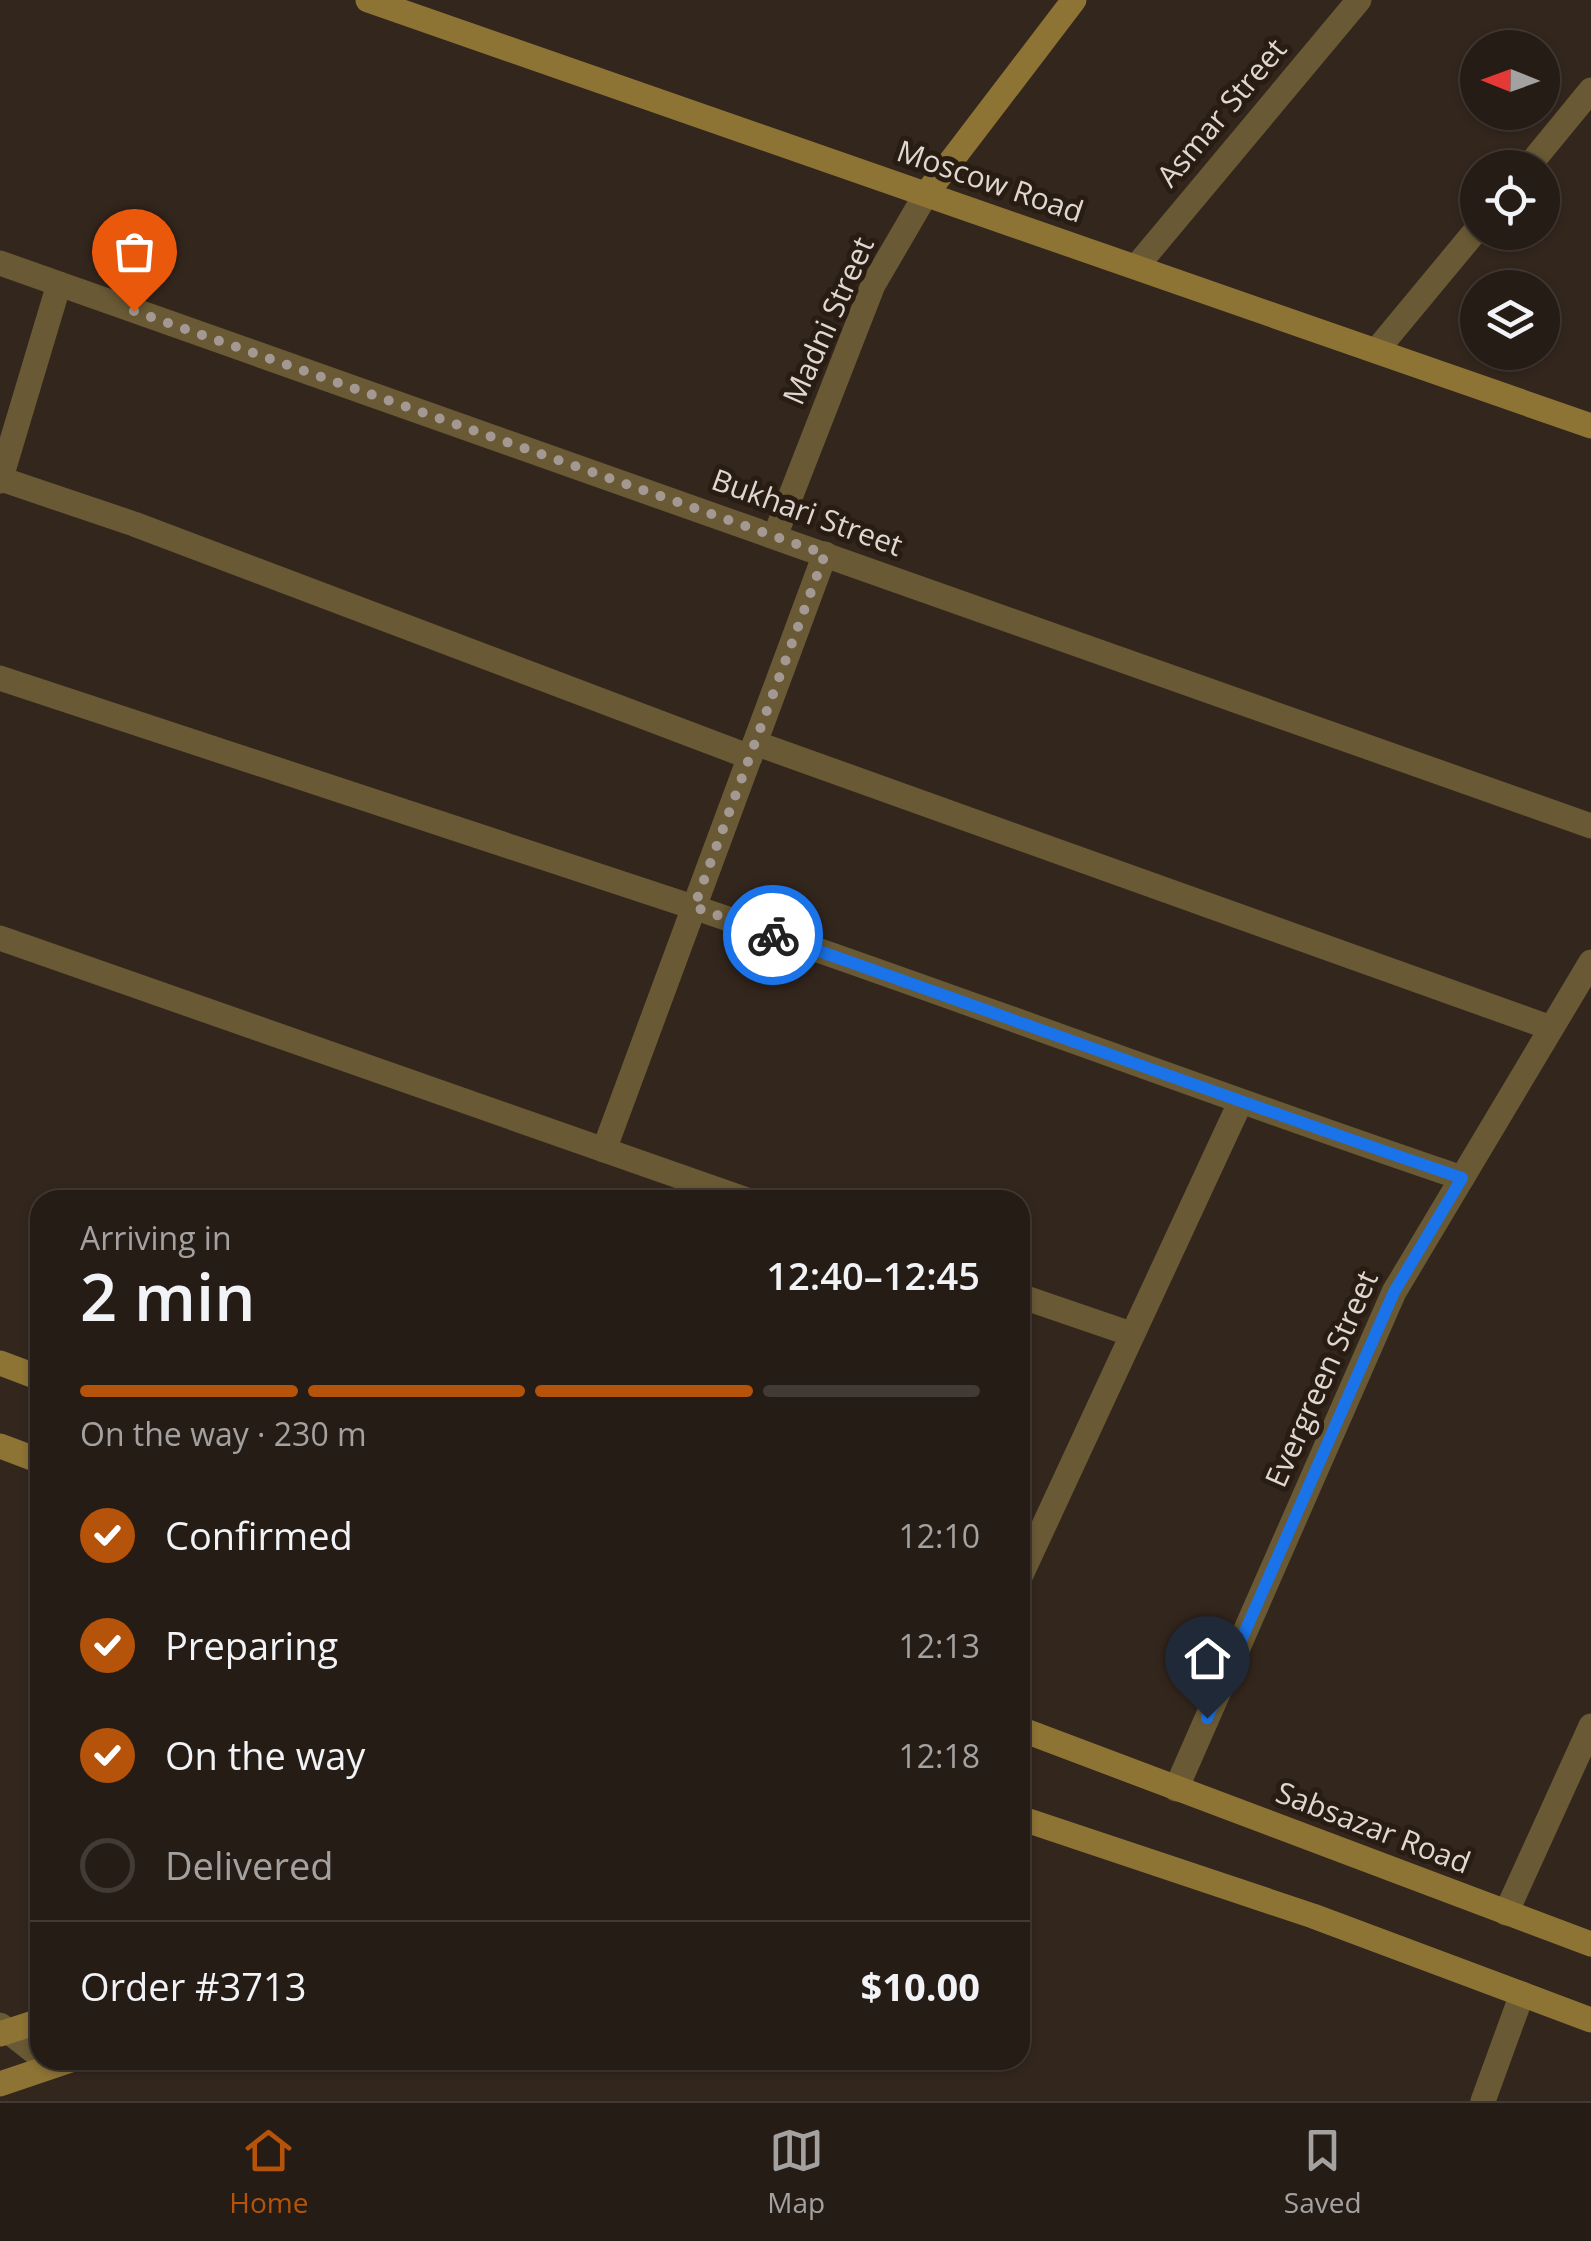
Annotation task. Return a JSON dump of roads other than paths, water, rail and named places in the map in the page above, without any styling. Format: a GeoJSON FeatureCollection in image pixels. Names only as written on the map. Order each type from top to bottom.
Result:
{"type":"FeatureCollection","features":[{"type":"Feature","properties":{"kind":"street","name":"Moscow Road"},"geometry":{"type":"LineString","coordinates":[[368,0],[1591,426]]}},
{"type":"Feature","properties":{"kind":"street","name":"Madni Street"},"geometry":{"type":"LineString","coordinates":[[775,536],[873,285],[926,194],[1074,0]]}},
{"type":"Feature","properties":{"kind":"street","name":"Asmar Street"},"geometry":{"type":"LineString","coordinates":[[1136,267],[1358,0]]}},
{"type":"Feature","properties":{"kind":"street"},"geometry":{"type":"LineString","coordinates":[[1542,150],[1591,90]]}},
{"type":"Feature","properties":{"kind":"street"},"geometry":{"type":"LineString","coordinates":[[1376,351],[1460,250]]}},
{"type":"Feature","properties":{"kind":"street","name":"Bukhari Street"},"geometry":{"type":"LineString","coordinates":[[0,263],[1591,826]]}},
{"type":"Feature","properties":{"kind":"street"},"geometry":{"type":"LineString","coordinates":[[59,284],[0,480],[134,524],[752,750],[1551,1028]]}},
{"type":"Feature","properties":{"kind":"street"},"geometry":{"type":"LineString","coordinates":[[604,1150],[825,554]]}},
{"type":"Feature","properties":{"kind":"street"},"geometry":{"type":"LineString","coordinates":[[0,678],[694,907],[1093,1047],[1240,1104],[1462,1178]]}},
{"type":"Feature","properties":{"kind":"street"},"geometry":{"type":"LineString","coordinates":[[0,938],[718,1190]]}},
{"type":"Feature","properties":{"kind":"street","name":"Evergreen Street"},"geometry":{"type":"LineString","coordinates":[[1176,1789],[1394,1292],[1591,962]]}},
{"type":"Feature","properties":{"kind":"street"},"geometry":{"type":"LineString","coordinates":[[1030,1555],[1240,1104]]}},
{"type":"Feature","properties":{"kind":"street"},"geometry":{"type":"LineString","coordinates":[[1030,1299],[1131,1334]]}},
{"type":"Feature","properties":{"kind":"street"},"geometry":{"type":"LineString","coordinates":[[0,1363],[30,1374]]}},
{"type":"Feature","properties":{"kind":"street"},"geometry":{"type":"LineString","coordinates":[[0,1446],[30,1456]]}},
{"type":"Feature","properties":{"kind":"street"},"geometry":{"type":"LineString","coordinates":[[1506,1912],[1591,1726]]}},
{"type":"Feature","properties":{"kind":"street","name":"Sabsazar Road"},"geometry":{"type":"LineString","coordinates":[[1030,1733],[1591,1944]]}},
{"type":"Feature","properties":{"kind":"street"},"geometry":{"type":"LineString","coordinates":[[1030,1821],[1312,1916],[1591,2020]]}},
{"type":"Feature","properties":{"kind":"street"},"geometry":{"type":"LineString","coordinates":[[1483,2101],[1522,1994]]}},
{"type":"Feature","properties":{"kind":"street"},"geometry":{"type":"LineString","coordinates":[[4,2030],[30,2024]]}},
{"type":"Feature","properties":{"kind":"street"},"geometry":{"type":"LineString","coordinates":[[4,2030],[30,2047]]}},
{"type":"Feature","properties":{"kind":"street"},"geometry":{"type":"LineString","coordinates":[[0,2084],[32,2070]]}}]}
